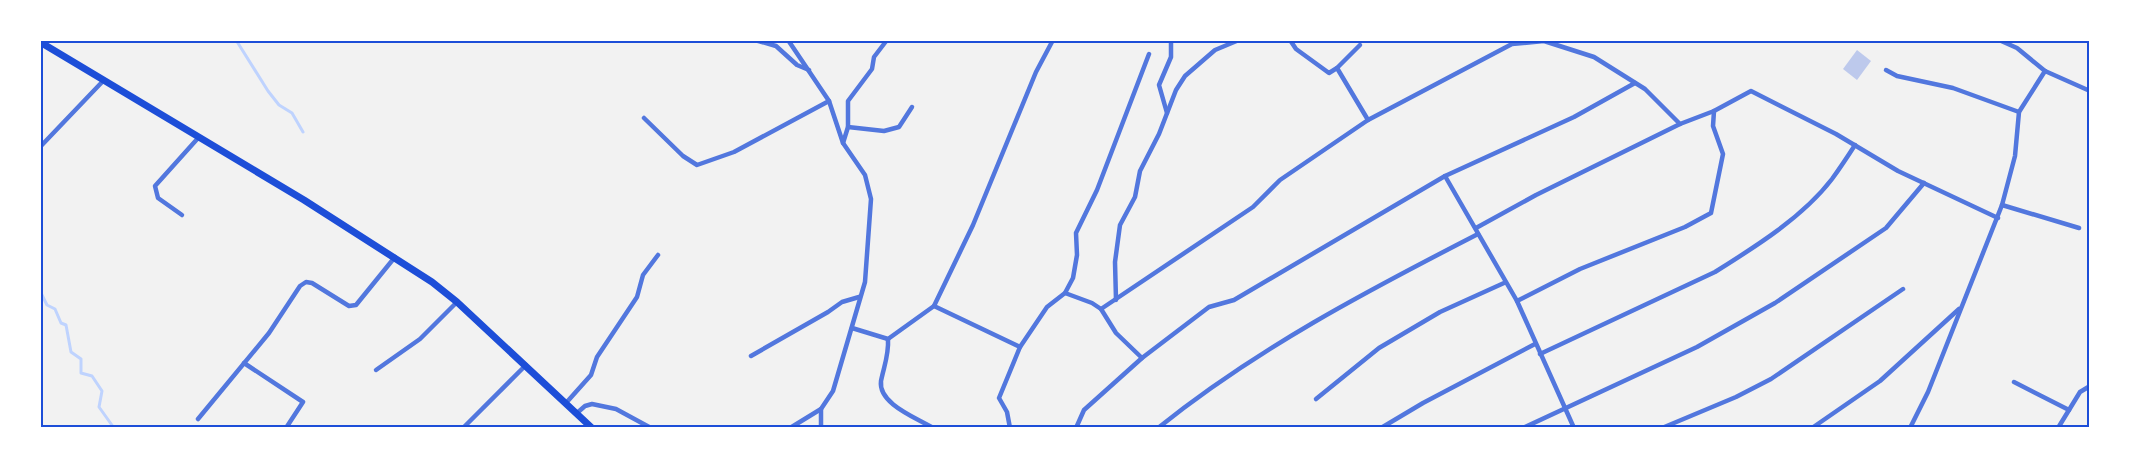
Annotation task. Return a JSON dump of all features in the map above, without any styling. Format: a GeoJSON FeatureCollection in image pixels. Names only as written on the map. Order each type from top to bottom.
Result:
{"type":"FeatureCollection","features":[{"type":"Feature","properties":{"kind":"main road"},"geometry":{"type":"LineString","coordinates":[[40,42],[394,257],[458,302],[577,413],[588,426]]}},
{"type":"Feature","properties":{"kind":"street"},"geometry":{"type":"LineString","coordinates":[[755,40],[776,46],[798,65],[808,69]]}},
{"type":"Feature","properties":{"kind":"street"},"geometry":{"type":"LineString","coordinates":[[788,40],[830,101],[843,143],[865,175],[871,199],[865,282],[833,391],[821,409],[790,428]]}},
{"type":"Feature","properties":{"kind":"street"},"geometry":{"type":"LineString","coordinates":[[843,143],[849,127],[848,101],[872,69],[874,57],[887,40]]}},
{"type":"Feature","properties":{"kind":"street"},"geometry":{"type":"LineString","coordinates":[[888,339],[934,306],[973,225],[1036,72],[1053,40]]}},
{"type":"Feature","properties":{"kind":"street"},"geometry":{"type":"LineString","coordinates":[[1167,113],[1160,85],[1172,57],[1171,40]]}},
{"type":"Feature","properties":{"kind":"street"},"geometry":{"type":"LineString","coordinates":[[1116,300],[1115,262],[1120,225],[1135,197],[1140,171],[1167,113],[1185,76],[1215,50],[1239,40]]}},
{"type":"Feature","properties":{"kind":"street"},"geometry":{"type":"LineString","coordinates":[[1290,40],[1296,49],[1329,73],[1360,45]]}},
{"type":"Feature","properties":{"kind":"street"},"geometry":{"type":"LineString","coordinates":[[1999,40],[2017,48],[2045,71],[2090,91]]}},
{"type":"Feature","properties":{"kind":"street"},"geometry":{"type":"LineString","coordinates":[[1101,309],[1253,207],[1280,180],[1368,120],[1512,44],[1544,41],[1594,57],[1645,89],[1680,124]]}},
{"type":"Feature","properties":{"kind":"street"},"geometry":{"type":"LineString","coordinates":[[1010,428],[999,398],[1020,347],[1047,307],[1065,293],[1073,278],[1077,255],[1076,232],[1105,170],[1149,54]]}},
{"type":"Feature","properties":{"kind":"street"},"geometry":{"type":"LineString","coordinates":[[1337,68],[1368,120]]}},
{"type":"Feature","properties":{"kind":"street"},"geometry":{"type":"LineString","coordinates":[[1886,70],[1897,75],[1953,88],[2019,112]]}},
{"type":"Feature","properties":{"kind":"street"},"geometry":{"type":"LineString","coordinates":[[1910,428],[1928,392],[1998,218],[2015,156],[2019,112],[2045,71]]}},
{"type":"Feature","properties":{"kind":"street"},"geometry":{"type":"LineString","coordinates":[[40,147],[104,80]]}},
{"type":"Feature","properties":{"kind":"street"},"geometry":{"type":"LineString","coordinates":[[1076,428],[1084,410],[1142,358],[1209,307],[1234,300],[1445,176],[1574,117],[1635,83]]}},
{"type":"Feature","properties":{"kind":"street"},"geometry":{"type":"LineString","coordinates":[[1476,228],[1557,184],[1680,124],[1714,111],[1751,91],[1856,145],[1898,171],[1998,218]]}},
{"type":"Feature","properties":{"kind":"street"},"geometry":{"type":"LineString","coordinates":[[644,118],[683,156],[697,165],[734,152],[830,101]]}},
{"type":"Feature","properties":{"kind":"street"},"geometry":{"type":"LineString","coordinates":[[849,127],[884,131],[899,127],[912,107]]}},
{"type":"Feature","properties":{"kind":"street"},"geometry":{"type":"LineString","coordinates":[[1516,301],[1580,269],[1684,227],[1711,213],[1723,154],[1713,126],[1714,111]]}},
{"type":"Feature","properties":{"kind":"street"},"geometry":{"type":"LineString","coordinates":[[182,215],[158,198],[155,186],[199,137]]}},
{"type":"Feature","properties":{"kind":"street"},"geometry":{"type":"LineString","coordinates":[[1540,354],[1715,272],[1733,261],[1811,202],[1831,180],[1856,145]]}},
{"type":"Feature","properties":{"kind":"street"},"geometry":{"type":"LineString","coordinates":[[1445,176],[1516,301],[1574,428]]}},
{"type":"Feature","properties":{"kind":"street"},"geometry":{"type":"LineString","coordinates":[[1523,428],[1697,347],[1775,303],[1886,228],[1924,183]]}},
{"type":"Feature","properties":{"kind":"street"},"geometry":{"type":"LineString","coordinates":[[2002,205],[2079,228]]}},
{"type":"Feature","properties":{"kind":"street"},"geometry":{"type":"LineString","coordinates":[[1158,428],[1294,334],[1355,297],[1478,234]]}},
{"type":"Feature","properties":{"kind":"street"},"geometry":{"type":"LineString","coordinates":[[566,403],[591,375],[597,357],[637,297],[643,276],[658,255]]}},
{"type":"Feature","properties":{"kind":"street"},"geometry":{"type":"LineString","coordinates":[[198,419],[244,363],[300,286],[306,282],[312,283],[349,306],[356,305],[394,257]]}},
{"type":"Feature","properties":{"kind":"street"},"geometry":{"type":"LineString","coordinates":[[1316,399],[1379,348],[1440,312],[1504,283]]}},
{"type":"Feature","properties":{"kind":"street"},"geometry":{"type":"LineString","coordinates":[[1662,428],[1736,397],[1771,379],[1903,289]]}},
{"type":"Feature","properties":{"kind":"street"},"geometry":{"type":"LineString","coordinates":[[1065,293],[1092,303],[1101,309],[1116,333],[1142,358]]}},
{"type":"Feature","properties":{"kind":"street"},"geometry":{"type":"LineString","coordinates":[[751,356],[842,302],[859,297]]}},
{"type":"Feature","properties":{"kind":"street"},"geometry":{"type":"LineString","coordinates":[[376,370],[420,339],[458,302]]}},
{"type":"Feature","properties":{"kind":"street"},"geometry":{"type":"LineString","coordinates":[[934,306],[1020,347]]}},
{"type":"Feature","properties":{"kind":"street"},"geometry":{"type":"LineString","coordinates":[[1812,428],[1880,381],[1960,308]]}},
{"type":"Feature","properties":{"kind":"street"},"geometry":{"type":"LineString","coordinates":[[852,328],[888,339]]}},
{"type":"Feature","properties":{"kind":"street"},"geometry":{"type":"LineString","coordinates":[[888,339],[889,351],[881,384],[885,396],[896,406],[933,428]]}},
{"type":"Feature","properties":{"kind":"street"},"geometry":{"type":"LineString","coordinates":[[1381,428],[1423,403],[1535,344]]}},
{"type":"Feature","properties":{"kind":"street"},"geometry":{"type":"LineString","coordinates":[[244,363],[303,402],[286,428]]}},
{"type":"Feature","properties":{"kind":"street"},"geometry":{"type":"LineString","coordinates":[[463,428],[526,365]]}},
{"type":"Feature","properties":{"kind":"street"},"geometry":{"type":"LineString","coordinates":[[2014,382],[2069,410]]}},
{"type":"Feature","properties":{"kind":"street"},"geometry":{"type":"LineString","coordinates":[[2058,428],[2080,392],[2090,386]]}},
{"type":"Feature","properties":{"kind":"street"},"geometry":{"type":"LineString","coordinates":[[577,413],[585,406],[603,405],[651,428]]}},
{"type":"Feature","properties":{"kind":"street"},"geometry":{"type":"LineString","coordinates":[[821,409],[821,428]]}},
{"type":"Feature","properties":{"kind":"building"},"geometry":{"type":"Polygon","coordinates":[[[1857,50],[1871,61],[1857,80],[1843,69],[1857,50]]]}},
{"type":"Feature","properties":{"kind":"waterway"},"geometry":{"type":"LineString","coordinates":[[236,40],[268,91],[279,105],[292,113],[303,132]]}},
{"type":"Feature","properties":{"kind":"waterway"},"geometry":{"type":"LineString","coordinates":[[40,291],[47,305],[55,309],[61,323],[66,325],[71,352],[81,359],[81,373],[92,376],[102,391],[99,407],[114,428]]}}]}
